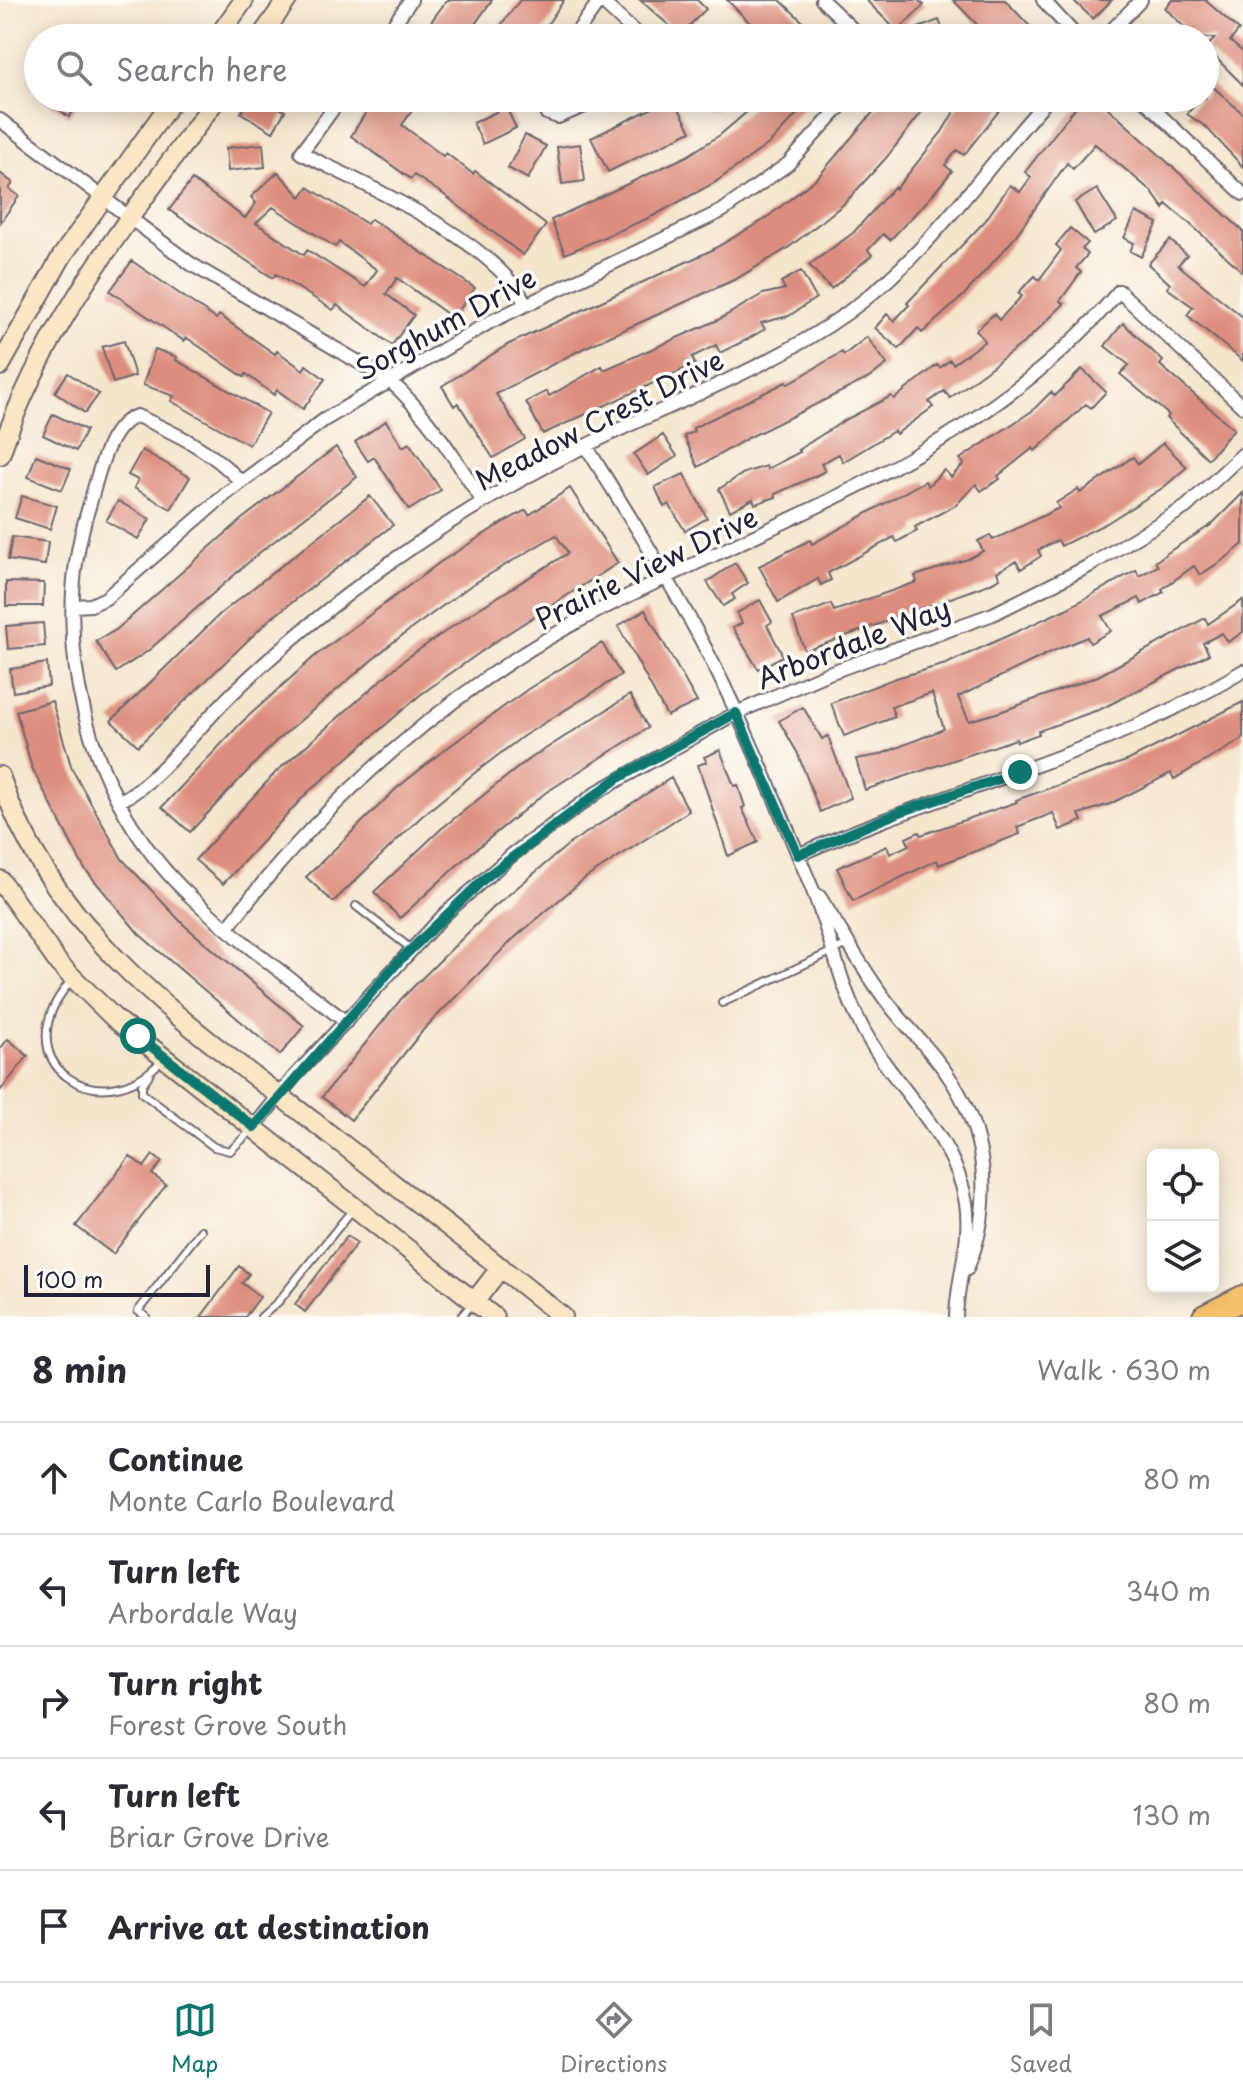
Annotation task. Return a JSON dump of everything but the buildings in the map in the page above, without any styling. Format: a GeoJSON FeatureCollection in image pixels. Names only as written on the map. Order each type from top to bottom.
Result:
{"type":"FeatureCollection","features":[{"type":"Feature","properties":{"kind":"highway"},"geometry":{"type":"LineString","coordinates":[[1205,1317],[1243,1298]]}},
{"type":"Feature","properties":{"kind":"main road"},"geometry":{"type":"LineString","coordinates":[[227,24],[244,0]]}},
{"type":"Feature","properties":{"kind":"main road"},"geometry":{"type":"LineString","coordinates":[[270,24],[287,0]]}},
{"type":"Feature","properties":{"kind":"main road"},"geometry":{"type":"LineString","coordinates":[[0,366],[34,301],[101,198],[164,112]]}},
{"type":"Feature","properties":{"kind":"main road"},"geometry":{"type":"LineString","coordinates":[[0,455],[47,350],[130,219],[207,112]]}},
{"type":"Feature","properties":{"kind":"main road"},"geometry":{"type":"LineString","coordinates":[[0,776],[44,869],[98,942],[143,986],[563,1317]]}},
{"type":"Feature","properties":{"kind":"main road"},"geometry":{"type":"LineString","coordinates":[[0,880],[42,943],[115,1019],[494,1317]]}},
{"type":"Feature","properties":{"kind":"main road"},"geometry":{"type":"LineString","coordinates":[[475,1301],[501,1267]]}},
{"type":"Feature","properties":{"kind":"street"},"geometry":{"type":"LineString","coordinates":[[394,24],[411,0]]}},
{"type":"Feature","properties":{"kind":"street"},"geometry":{"type":"LineString","coordinates":[[583,24],[600,0],[626,24]]}},
{"type":"Feature","properties":{"kind":"street"},"geometry":{"type":"LineString","coordinates":[[822,0],[847,24]]}},
{"type":"Feature","properties":{"kind":"street"},"geometry":{"type":"LineString","coordinates":[[1043,0],[1065,24]]}},
{"type":"Feature","properties":{"kind":"street"},"geometry":{"type":"LineString","coordinates":[[1118,24],[1141,0]]}},
{"type":"Feature","properties":{"kind":"street"},"geometry":{"type":"LineString","coordinates":[[331,112],[301,153],[435,223],[505,277],[526,304]]}},
{"type":"Feature","properties":{"kind":"street"},"geometry":{"type":"LineString","coordinates":[[545,112],[558,117],[570,112]]}},
{"type":"Feature","properties":{"kind":"street","name":"Sorghum Drive"},"geometry":{"type":"LineString","coordinates":[[74,606],[91,605],[106,598],[241,482],[324,420],[389,380],[526,304],[673,237],[745,197],[788,164],[835,112]]}},
{"type":"Feature","properties":{"kind":"street","name":"Meadow Crest Drive"},"geometry":{"type":"LineString","coordinates":[[120,801],[140,790],[237,689],[310,624],[393,561],[483,502],[586,446],[763,364],[850,311],[934,236],[1036,112]]}},
{"type":"Feature","properties":{"kind":"street"},"geometry":{"type":"LineString","coordinates":[[1157,112],[1243,194]]}},
{"type":"Feature","properties":{"kind":"street"},"geometry":{"type":"LineString","coordinates":[[0,120],[191,264],[389,380],[411,400],[441,437],[483,502]]}},
{"type":"Feature","properties":{"kind":"street","name":"Prairie View Drive"},"geometry":{"type":"LineString","coordinates":[[228,927],[303,836],[429,723],[508,666],[589,616],[666,577],[821,507],[911,458],[1035,371],[1076,338],[1119,291],[1243,407]]}},
{"type":"Feature","properties":{"kind":"street"},"geometry":{"type":"LineString","coordinates":[[241,482],[226,465],[186,438],[137,416],[127,419],[117,432],[103,463],[76,549],[74,671],[98,760],[136,831],[187,894],[346,1022]]}},
{"type":"Feature","properties":{"kind":"street"},"geometry":{"type":"LineString","coordinates":[[586,446],[666,577],[736,713],[811,884],[832,952],[870,1044],[937,1132],[956,1167],[966,1204],[962,1283],[956,1317]]}},
{"type":"Feature","properties":{"kind":"street","name":"Arbordale Way"},"geometry":{"type":"LineString","coordinates":[[254,1127],[410,948],[485,878],[563,816],[633,769],[736,713],[826,674],[993,614],[1049,587],[1174,516],[1243,454]]}},
{"type":"Feature","properties":{"kind":"street"},"geometry":{"type":"LineString","coordinates":[[798,855],[900,812],[1066,754],[1163,712],[1243,671]]}},
{"type":"Feature","properties":{"kind":"street"},"geometry":{"type":"LineString","coordinates":[[811,884],[882,996],[946,1071],[974,1127],[983,1162],[984,1206],[977,1247],[962,1283]]}},
{"type":"Feature","properties":{"kind":"lane"},"geometry":{"type":"LineString","coordinates":[[356,906],[410,948]]}},
{"type":"Feature","properties":{"kind":"lane"},"geometry":{"type":"LineString","coordinates":[[722,1003],[850,943]]}},
{"type":"Feature","properties":{"kind":"lane"},"geometry":{"type":"LineString","coordinates":[[74,979],[57,994],[41,1024],[42,1053],[59,1075],[105,1090],[150,1073]]}},
{"type":"Feature","properties":{"kind":"lane"},"geometry":{"type":"LineString","coordinates":[[165,1057],[142,1085],[142,1093],[214,1147],[230,1151],[254,1127]]}},
{"type":"Feature","properties":{"kind":"lane"},"geometry":{"type":"LineString","coordinates":[[261,1317],[278,1302],[355,1206]]}},
{"type":"Feature","properties":{"kind":"lane"},"geometry":{"type":"LineString","coordinates":[[146,1317],[138,1311],[201,1230]]}},
{"type":"Feature","properties":{"kind":"lane"},"geometry":{"type":"LineString","coordinates":[[461,1317],[475,1301]]}},
{"type":"Feature","properties":{"kind":"route"},"geometry":{"type":"LineString","coordinates":[[138,1036],[254,1127],[294,1077],[330,1041],[422,936],[485,878],[546,829],[618,778],[736,713],[798,855],[900,812],[1020,772]]}}]}
